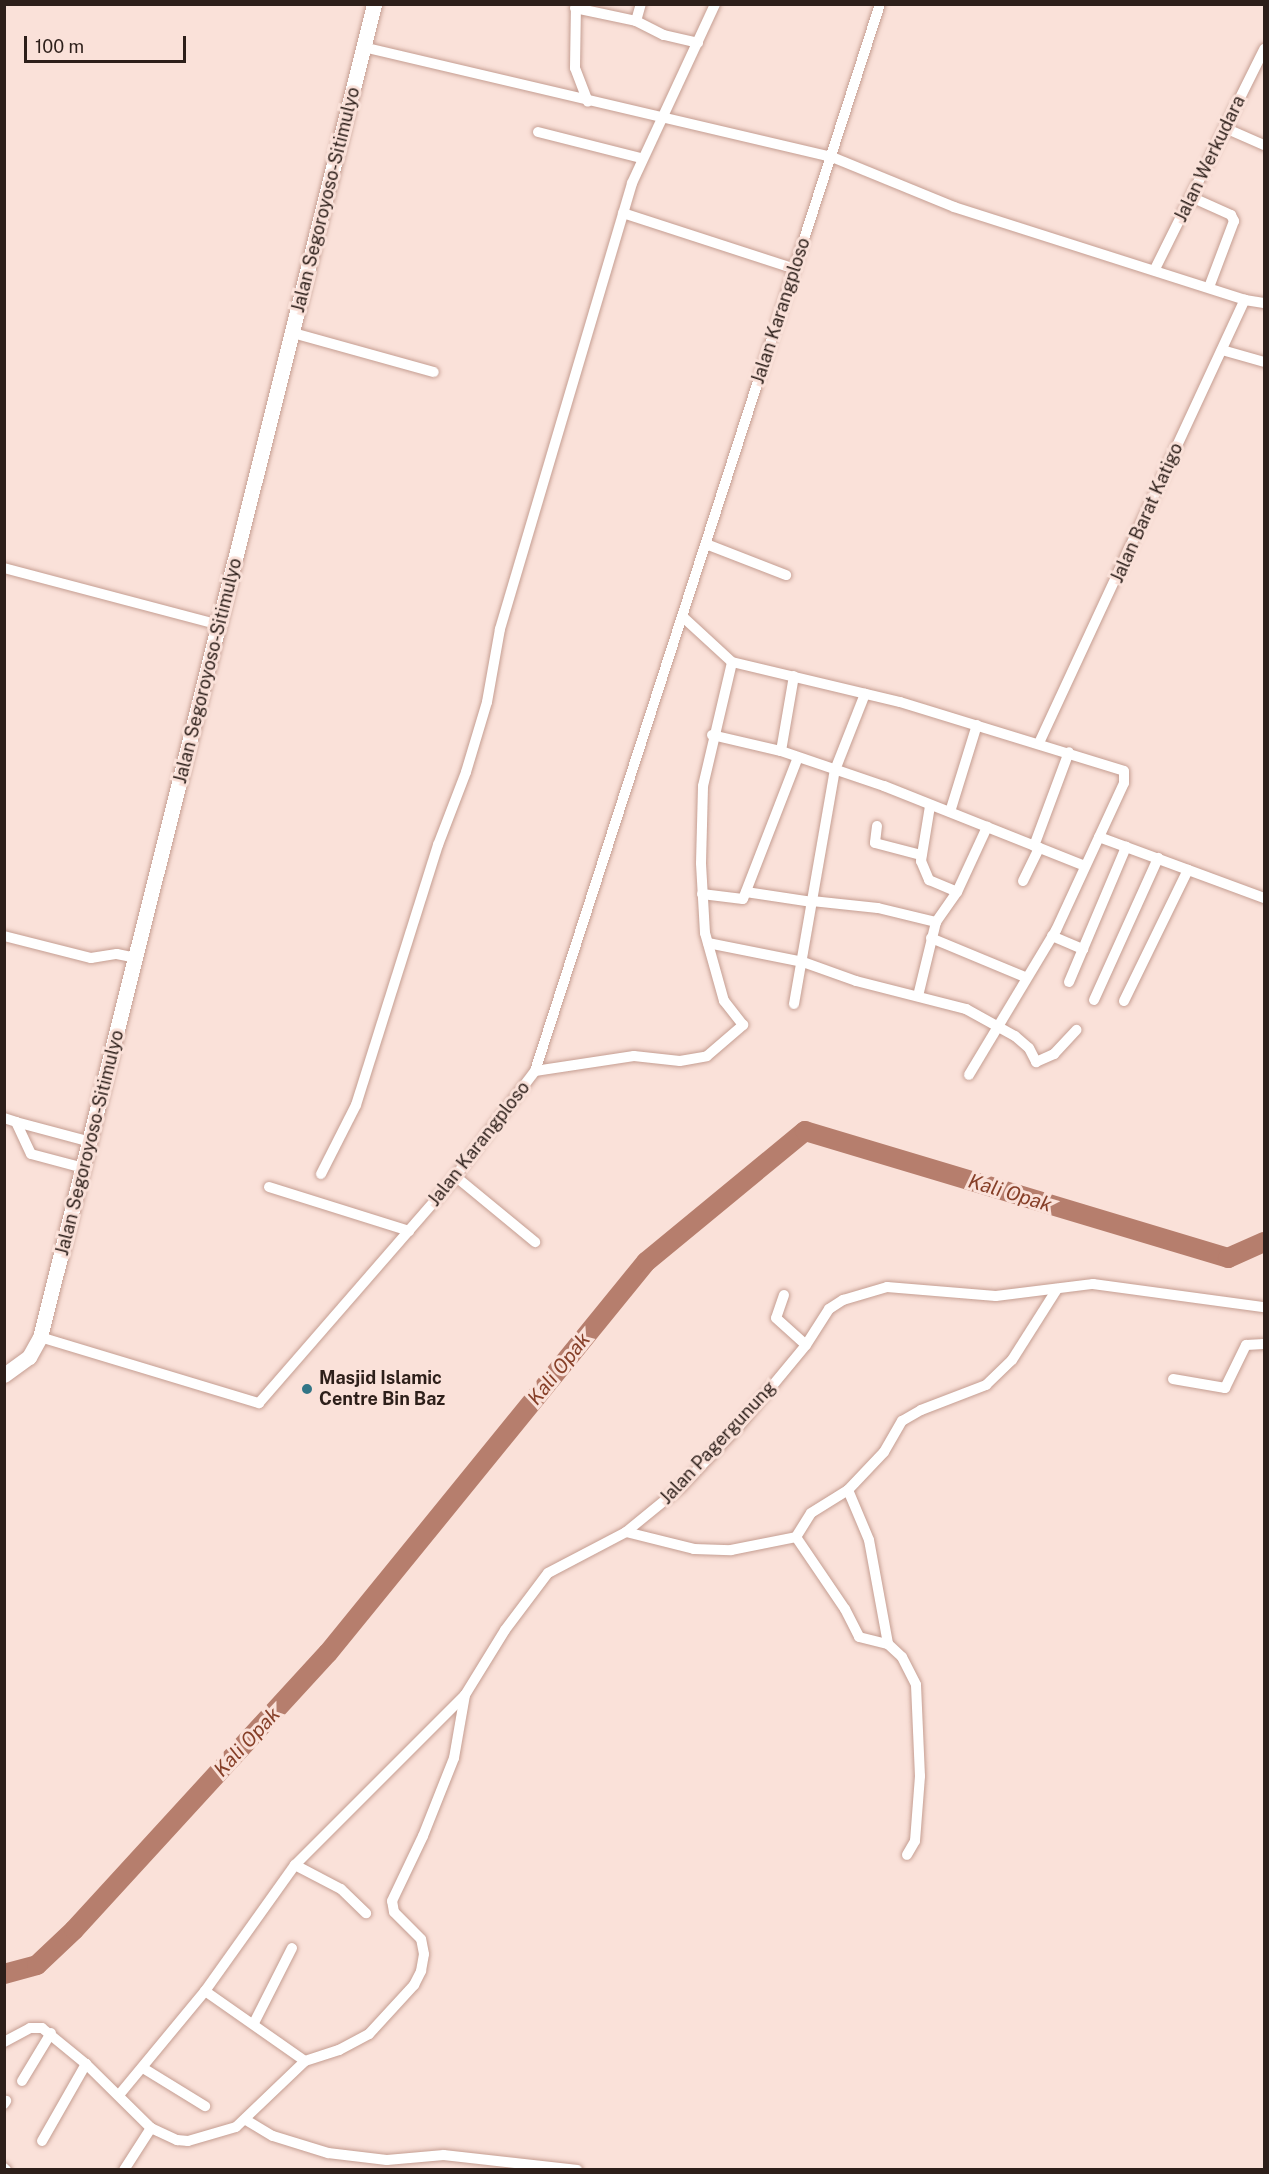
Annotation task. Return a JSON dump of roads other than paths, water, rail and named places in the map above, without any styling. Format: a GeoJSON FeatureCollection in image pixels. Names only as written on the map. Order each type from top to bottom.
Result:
{"type":"FeatureCollection","features":[{"type":"Feature","properties":{"kind":"main road","name":"Jalan Segoroyoso-Sitimulyo"},"geometry":{"type":"LineString","coordinates":[[40,1337],[91,1142],[374,4]]}},
{"type":"Feature","properties":{"kind":"main road"},"geometry":{"type":"LineString","coordinates":[[8,1368],[35,1348],[40,1337]]}},
{"type":"Feature","properties":{"kind":"street"},"geometry":{"type":"LineString","coordinates":[[636,21],[641,4]]}},
{"type":"Feature","properties":{"kind":"street"},"geometry":{"type":"LineString","coordinates":[[321,1174],[356,1104],[438,845],[466,772],[487,702],[500,629],[641,158],[715,4]]}},
{"type":"Feature","properties":{"kind":"street","name":"Jalan Karangploso"},"geometry":{"type":"LineString","coordinates":[[40,1337],[259,1403],[455,1176],[536,1071],[880,4]]}},
{"type":"Feature","properties":{"kind":"street"},"geometry":{"type":"LineString","coordinates":[[588,102],[575,68],[576,6],[636,21],[664,35],[698,43]]}},
{"type":"Feature","properties":{"kind":"street"},"geometry":{"type":"LineString","coordinates":[[363,47],[660,119],[720,128],[832,157],[954,207],[1155,269],[1245,300],[1264,303]]}},
{"type":"Feature","properties":{"kind":"street","name":"Jalan Werkudara"},"geometry":{"type":"LineString","coordinates":[[1155,269],[1264,49]]}},
{"type":"Feature","properties":{"kind":"street"},"geometry":{"type":"LineString","coordinates":[[1225,128],[1264,145]]}},
{"type":"Feature","properties":{"kind":"street"},"geometry":{"type":"LineString","coordinates":[[538,132],[641,158]]}},
{"type":"Feature","properties":{"kind":"street"},"geometry":{"type":"LineString","coordinates":[[1191,197],[1231,215],[1234,221],[1209,287]]}},
{"type":"Feature","properties":{"kind":"street"},"geometry":{"type":"LineString","coordinates":[[623,213],[795,269]]}},
{"type":"Feature","properties":{"kind":"street","name":"Jalan Barat Katigo"},"geometry":{"type":"LineString","coordinates":[[1039,743],[1245,300]]}},
{"type":"Feature","properties":{"kind":"street"},"geometry":{"type":"LineString","coordinates":[[292,333],[434,372]]}},
{"type":"Feature","properties":{"kind":"street"},"geometry":{"type":"LineString","coordinates":[[1222,350],[1264,362]]}},
{"type":"Feature","properties":{"kind":"street"},"geometry":{"type":"LineString","coordinates":[[706,544],[786,575]]}},
{"type":"Feature","properties":{"kind":"street"},"geometry":{"type":"LineString","coordinates":[[4,568],[219,625]]}},
{"type":"Feature","properties":{"kind":"street"},"geometry":{"type":"LineString","coordinates":[[683,617],[732,662],[865,694],[977,725],[1124,771],[1124,783],[1083,865],[1052,936],[1024,977],[969,1076]]}},
{"type":"Feature","properties":{"kind":"street"},"geometry":{"type":"LineString","coordinates":[[536,1071],[634,1056],[680,1061],[707,1056],[723,1046],[743,1025],[724,1001],[708,943],[702,894],[703,786],[712,735],[732,662]]}},
{"type":"Feature","properties":{"kind":"street"},"geometry":{"type":"LineString","coordinates":[[781,751],[794,676]]}},
{"type":"Feature","properties":{"kind":"street"},"geometry":{"type":"LineString","coordinates":[[794,1004],[836,770],[865,694]]}},
{"type":"Feature","properties":{"kind":"street"},"geometry":{"type":"LineString","coordinates":[[950,812],[977,725]]}},
{"type":"Feature","properties":{"kind":"street"},"geometry":{"type":"LineString","coordinates":[[712,735],[781,751],[836,770],[1083,865]]}},
{"type":"Feature","properties":{"kind":"street"},"geometry":{"type":"LineString","coordinates":[[1023,881],[1069,752]]}},
{"type":"Feature","properties":{"kind":"street"},"geometry":{"type":"LineString","coordinates":[[702,894],[743,899],[798,757]]}},
{"type":"Feature","properties":{"kind":"street"},"geometry":{"type":"LineString","coordinates":[[930,806],[921,855],[929,880],[957,892]]}},
{"type":"Feature","properties":{"kind":"street"},"geometry":{"type":"LineString","coordinates":[[877,826],[875,843],[921,855]]}},
{"type":"Feature","properties":{"kind":"street"},"geometry":{"type":"LineString","coordinates":[[918,996],[936,922],[957,892],[987,827]]}},
{"type":"Feature","properties":{"kind":"street"},"geometry":{"type":"LineString","coordinates":[[1099,837],[1264,898]]}},
{"type":"Feature","properties":{"kind":"street"},"geometry":{"type":"LineString","coordinates":[[1069,982],[1126,847]]}},
{"type":"Feature","properties":{"kind":"street"},"geometry":{"type":"LineString","coordinates":[[1094,1000],[1158,858]]}},
{"type":"Feature","properties":{"kind":"street"},"geometry":{"type":"LineString","coordinates":[[1124,1002],[1188,870]]}},
{"type":"Feature","properties":{"kind":"street"},"geometry":{"type":"LineString","coordinates":[[746,892],[878,908],[936,922]]}},
{"type":"Feature","properties":{"kind":"street"},"geometry":{"type":"LineString","coordinates":[[4,936],[91,958],[117,954],[136,958]]}},
{"type":"Feature","properties":{"kind":"street"},"geometry":{"type":"LineString","coordinates":[[1052,936],[1083,949]]}},
{"type":"Feature","properties":{"kind":"street"},"geometry":{"type":"LineString","coordinates":[[931,938],[1024,977]]}},
{"type":"Feature","properties":{"kind":"street"},"geometry":{"type":"LineString","coordinates":[[708,943],[803,962],[856,981],[966,1009],[998,1024],[1029,1048],[1036,1062],[1054,1054],[1076,1030]]}},
{"type":"Feature","properties":{"kind":"street"},"geometry":{"type":"LineString","coordinates":[[4,1118],[91,1142]]}},
{"type":"Feature","properties":{"kind":"street"},"geometry":{"type":"LineString","coordinates":[[16,1122],[31,1154],[84,1168]]}},
{"type":"Feature","properties":{"kind":"street"},"geometry":{"type":"LineString","coordinates":[[455,1176],[535,1242]]}},
{"type":"Feature","properties":{"kind":"street"},"geometry":{"type":"LineString","coordinates":[[269,1188],[409,1231]]}},
{"type":"Feature","properties":{"kind":"street","name":"Jalan Pagergunung"},"geometry":{"type":"LineString","coordinates":[[51,2032],[151,2128],[177,2140],[202,2140],[246,2120],[305,2061],[339,2050],[369,2034],[414,1986],[421,1971],[424,1954],[421,1939],[397,1917],[392,1901],[454,1758],[465,1695],[540,1581],[626,1532],[681,1487],[739,1426],[806,1345],[829,1309],[866,1291],[887,1287],[996,1296],[1093,1284],[1264,1307]]}},
{"type":"Feature","properties":{"kind":"street"},"geometry":{"type":"LineString","coordinates":[[626,1532],[694,1549],[731,1550],[796,1538],[811,1513],[848,1490],[884,1452],[902,1422],[921,1410],[969,1393],[995,1377],[1012,1360],[1057,1289]]}},
{"type":"Feature","properties":{"kind":"street"},"geometry":{"type":"LineString","coordinates":[[784,1295],[776,1318],[806,1345]]}},
{"type":"Feature","properties":{"kind":"street"},"geometry":{"type":"LineString","coordinates":[[1173,1379],[1225,1388],[1246,1345],[1264,1344]]}},
{"type":"Feature","properties":{"kind":"street"},"geometry":{"type":"LineString","coordinates":[[848,1490],[869,1540],[888,1644]]}},
{"type":"Feature","properties":{"kind":"street"},"geometry":{"type":"LineString","coordinates":[[796,1538],[845,1609],[859,1637],[888,1644],[902,1657],[916,1685],[920,1776],[915,1841],[907,1855]]}},
{"type":"Feature","properties":{"kind":"street"},"geometry":{"type":"LineString","coordinates":[[119,2095],[205,1990],[295,1865],[465,1695]]}},
{"type":"Feature","properties":{"kind":"street"},"geometry":{"type":"LineString","coordinates":[[295,1865],[341,1889],[366,1913]]}},
{"type":"Feature","properties":{"kind":"street"},"geometry":{"type":"LineString","coordinates":[[254,2023],[292,1948]]}},
{"type":"Feature","properties":{"kind":"street"},"geometry":{"type":"LineString","coordinates":[[205,1990],[305,2061]]}},
{"type":"Feature","properties":{"kind":"street"},"geometry":{"type":"LineString","coordinates":[[4,2042],[30,2028],[42,2028],[51,2032],[22,2081]]}},
{"type":"Feature","properties":{"kind":"street"},"geometry":{"type":"LineString","coordinates":[[42,2141],[86,2064]]}},
{"type":"Feature","properties":{"kind":"street"},"geometry":{"type":"LineString","coordinates":[[143,2068],[205,2106]]}},
{"type":"Feature","properties":{"kind":"street"},"geometry":{"type":"LineString","coordinates":[[246,2120],[273,2136],[328,2153],[387,2160],[444,2156],[577,2169]]}},
{"type":"Feature","properties":{"kind":"street"},"geometry":{"type":"LineString","coordinates":[[124,2169],[151,2128]]}},
{"type":"Feature","properties":{"kind":"waterway","name":"Kali Opak"},"geometry":{"type":"LineString","coordinates":[[4,1974],[37,1965],[74,1930],[328,1653],[646,1262],[805,1131],[1228,1258],[1264,1242]]}},
{"type":"Feature","properties":{"kind":"place","name":"Masjid Islamic Centre Bin Baz"},"geometry":{"type":"Point","coordinates":[307,1389]}}]}
